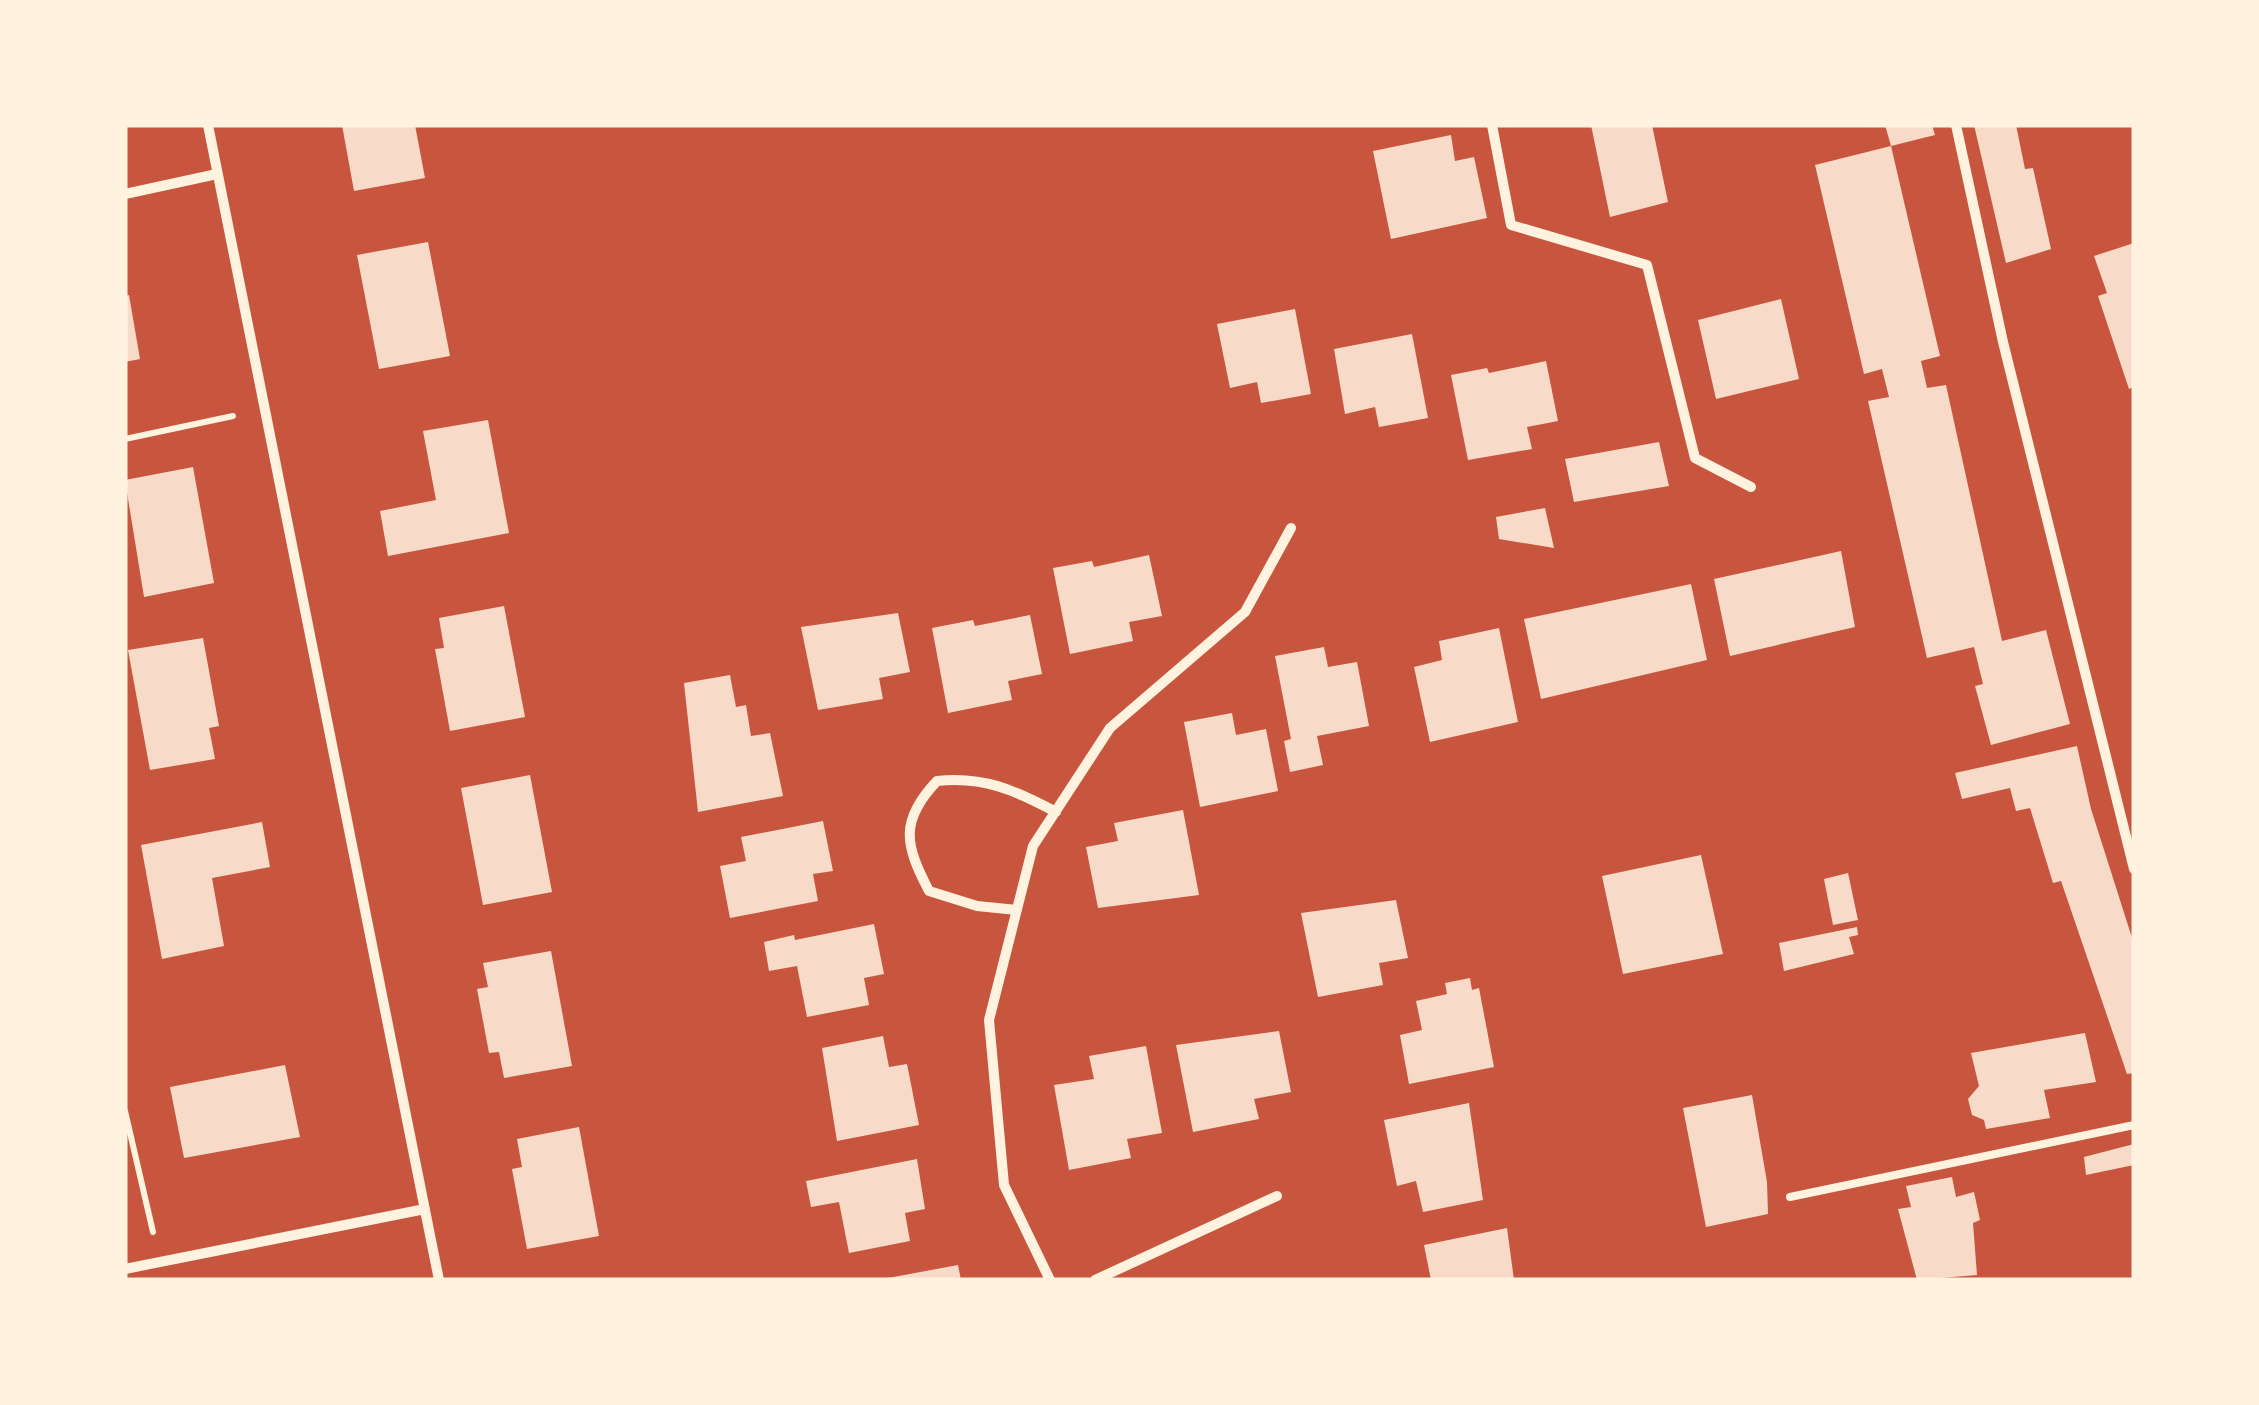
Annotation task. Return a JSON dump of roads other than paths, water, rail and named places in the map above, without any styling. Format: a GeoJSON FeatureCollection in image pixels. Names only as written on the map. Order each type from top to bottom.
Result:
{"type":"FeatureCollection","features":[{"type":"Feature","properties":{"kind":"street"},"geometry":{"type":"LineString","coordinates":[[208,125],[439,1280]]}},
{"type":"Feature","properties":{"kind":"street"},"geometry":{"type":"LineString","coordinates":[[1492,125],[1511,225],[1646,265],[1696,458],[1751,487]]}},
{"type":"Feature","properties":{"kind":"street"},"geometry":{"type":"LineString","coordinates":[[1956,125],[2003,342],[2134,870]]}},
{"type":"Feature","properties":{"kind":"street"},"geometry":{"type":"LineString","coordinates":[[125,194],[217,174]]}},
{"type":"Feature","properties":{"kind":"street"},"geometry":{"type":"LineString","coordinates":[[1050,1280],[1004,1186],[989,1020],[1033,846],[1110,728],[1245,612],[1291,528]]}},
{"type":"Feature","properties":{"kind":"street"},"geometry":{"type":"LineString","coordinates":[[1017,910],[977,906],[929,891],[910,854],[914,805],[937,781],[974,777],[1019,792],[1056,812]]}},
{"type":"Feature","properties":{"kind":"street"},"geometry":{"type":"LineString","coordinates":[[1095,1280],[1276,1196]]}},
{"type":"Feature","properties":{"kind":"street"},"geometry":{"type":"LineString","coordinates":[[125,1269],[425,1209]]}},
{"type":"Feature","properties":{"kind":"lane"},"geometry":{"type":"LineString","coordinates":[[1790,1196],[2134,1125]]}}]}
